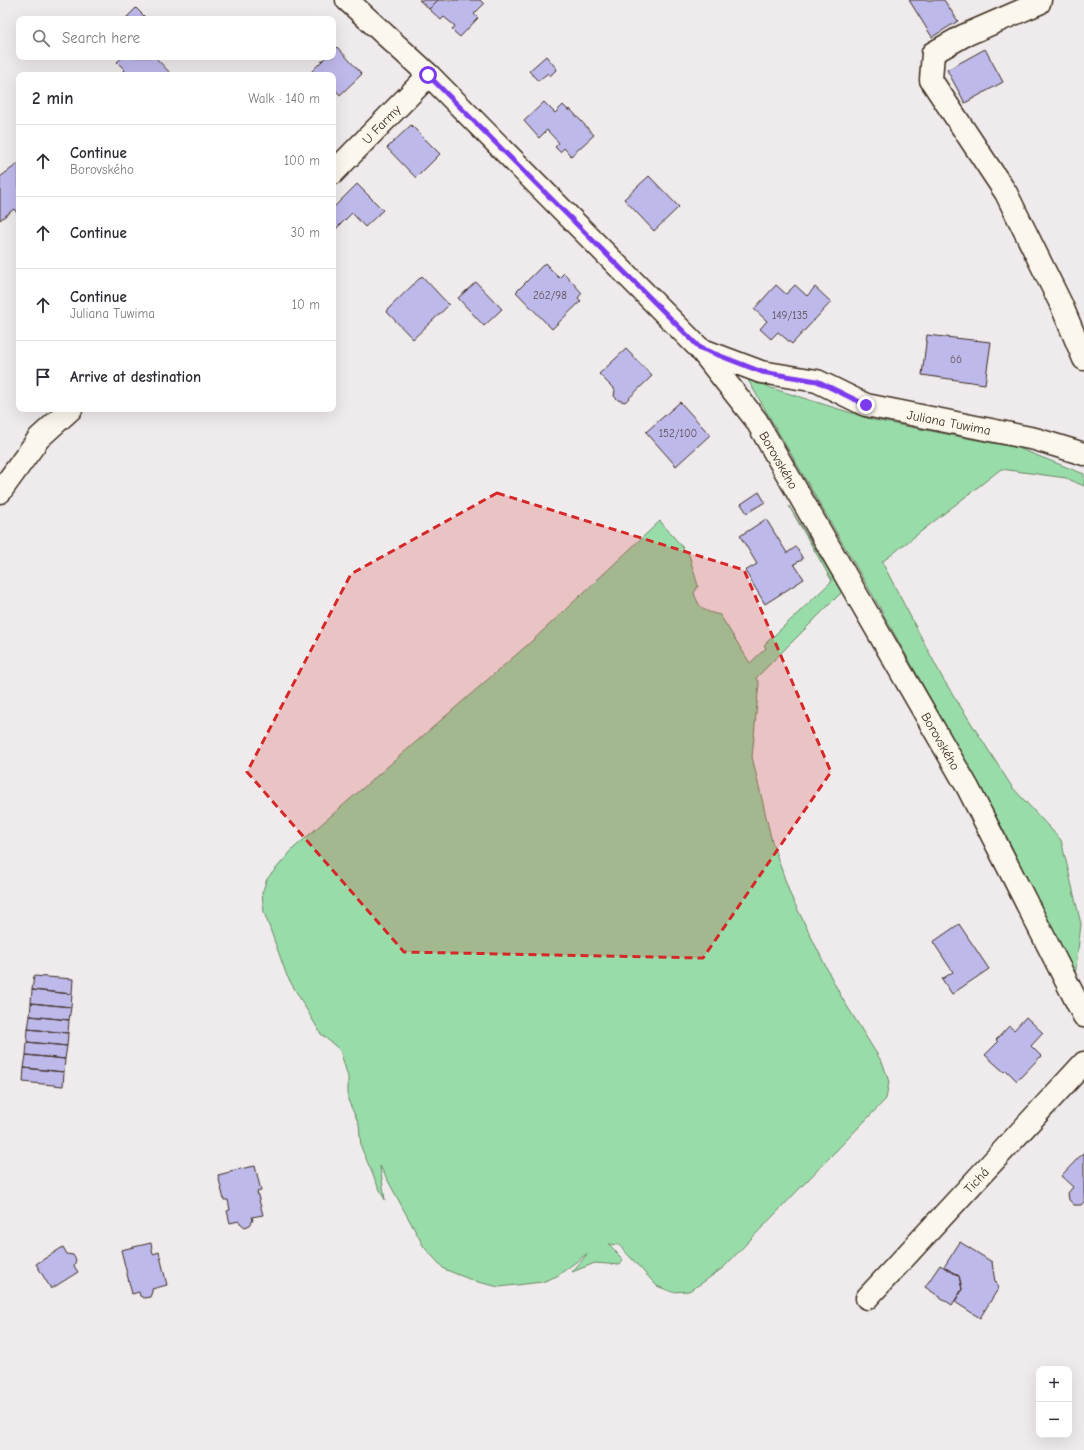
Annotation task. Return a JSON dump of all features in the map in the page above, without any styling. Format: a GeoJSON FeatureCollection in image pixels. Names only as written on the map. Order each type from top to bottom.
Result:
{"type":"FeatureCollection","features":[{"type":"Feature","properties":{"kind":"street","name":"Borovského"},"geometry":{"type":"LineString","coordinates":[[347,0],[428,75],[700,348],[756,420],[968,788],[1084,1016]]}},
{"type":"Feature","properties":{"kind":"street"},"geometry":{"type":"LineString","coordinates":[[1040,0],[1039,3],[963,36],[933,53],[931,80],[1006,193],[1061,304],[1084,359]]}},
{"type":"Feature","properties":{"kind":"street","name":"U Farmy"},"geometry":{"type":"LineString","coordinates":[[336,170],[428,75]]}},
{"type":"Feature","properties":{"kind":"street","name":"Juliana Tuwima"},"geometry":{"type":"LineString","coordinates":[[700,348],[762,372],[817,381],[866,405],[1035,438],[1084,454]]}},
{"type":"Feature","properties":{"kind":"street"},"geometry":{"type":"LineString","coordinates":[[742,402],[762,372]]}},
{"type":"Feature","properties":{"kind":"street"},"geometry":{"type":"LineString","coordinates":[[0,492],[39,438],[68,412]]}},
{"type":"Feature","properties":{"kind":"street","name":"Tichá"},"geometry":{"type":"LineString","coordinates":[[868,1298],[1084,1063]]}},
{"type":"Feature","properties":{"kind":"highlighted area"},"geometry":{"type":"Polygon","coordinates":[[[497,493],[744,570],[831,772],[703,958],[404,952],[247,772],[351,574],[497,493]]]}},
{"type":"Feature","properties":{"kind":"green space"},"geometry":{"type":"Polygon","coordinates":[[[744,373],[771,388],[874,420],[1018,448],[1084,474],[1084,486],[1066,478],[1001,469],[882,562],[943,679],[1012,787],[1061,840],[1081,924],[1075,976],[1003,829],[875,599],[744,373]]]}},
{"type":"Feature","properties":{"kind":"green space"},"geometry":{"type":"Polygon","coordinates":[[[789,506],[842,592],[756,678],[759,683],[752,757],[772,842],[790,894],[842,998],[883,1064],[889,1082],[886,1099],[724,1267],[689,1291],[672,1292],[657,1286],[619,1245],[609,1244],[623,1260],[620,1265],[595,1263],[572,1272],[588,1253],[557,1276],[542,1282],[499,1287],[474,1281],[444,1269],[424,1247],[380,1166],[385,1200],[376,1182],[361,1147],[359,1124],[348,1100],[348,1077],[340,1050],[321,1034],[287,976],[264,912],[262,893],[267,879],[294,848],[532,641],[660,521],[689,555],[698,586],[694,593],[698,603],[706,611],[720,615],[750,663],[766,648],[764,645],[832,581],[789,506]]]}},
{"type":"Feature","properties":{"kind":"building"},"geometry":{"type":"Polygon","coordinates":[[[419,0],[438,0],[429,9],[419,0]]]}},
{"type":"Feature","properties":{"kind":"building"},"geometry":{"type":"Polygon","coordinates":[[[438,0],[480,0],[484,4],[474,14],[478,18],[460,37],[452,30],[455,26],[444,17],[441,20],[429,9],[438,0]]]}},
{"type":"Feature","properties":{"kind":"building"},"geometry":{"type":"Polygon","coordinates":[[[909,0],[944,0],[958,21],[932,37],[909,0]]]}},
{"type":"Feature","properties":{"kind":"building"},"geometry":{"type":"Polygon","coordinates":[[[136,8],[144,16],[128,16],[136,8]]]}},
{"type":"Feature","properties":{"kind":"building"},"geometry":{"type":"Polygon","coordinates":[[[337,47],[362,74],[340,95],[336,90],[336,72],[311,72],[323,60],[336,60],[337,47]]]}},
{"type":"Feature","properties":{"kind":"building"},"geometry":{"type":"Polygon","coordinates":[[[985,49],[1003,82],[965,103],[947,70],[985,49]]]}},
{"type":"Feature","properties":{"kind":"building"},"geometry":{"type":"Polygon","coordinates":[[[546,56],[557,69],[550,76],[548,73],[538,81],[529,71],[546,56]]]}},
{"type":"Feature","properties":{"kind":"building"},"geometry":{"type":"Polygon","coordinates":[[[119,60],[158,60],[169,72],[123,72],[125,70],[117,62],[119,60]]]}},
{"type":"Feature","properties":{"kind":"building"},"geometry":{"type":"Polygon","coordinates":[[[544,102],[555,113],[563,105],[569,111],[570,109],[594,135],[571,156],[564,148],[560,152],[555,147],[559,143],[547,130],[539,138],[524,121],[544,102]]]}},
{"type":"Feature","properties":{"kind":"building"},"geometry":{"type":"Polygon","coordinates":[[[411,125],[440,154],[416,178],[387,148],[411,125]]]}},
{"type":"Feature","properties":{"kind":"building"},"geometry":{"type":"Polygon","coordinates":[[[16,165],[16,212],[14,209],[0,220],[0,177],[16,165]]]}},
{"type":"Feature","properties":{"kind":"building"},"geometry":{"type":"Polygon","coordinates":[[[649,176],[679,207],[654,231],[624,199],[649,176]]]}},
{"type":"Feature","properties":{"kind":"building"},"geometry":{"type":"Polygon","coordinates":[[[357,184],[383,210],[365,227],[352,213],[336,229],[336,205],[357,184]]]}},
{"type":"Feature","properties":{"kind":"building"},"geometry":{"type":"Polygon","coordinates":[[[545,263],[559,278],[564,273],[582,293],[578,298],[581,301],[552,329],[516,292],[545,263]]]}},
{"type":"Feature","properties":{"kind":"building"},"geometry":{"type":"Polygon","coordinates":[[[422,276],[449,305],[413,339],[386,311],[422,276]]]}},
{"type":"Feature","properties":{"kind":"building"},"geometry":{"type":"Polygon","coordinates":[[[476,282],[502,309],[484,326],[458,298],[476,282]]]}},
{"type":"Feature","properties":{"kind":"building"},"geometry":{"type":"Polygon","coordinates":[[[776,285],[786,294],[795,285],[807,296],[815,287],[831,302],[792,344],[778,332],[771,339],[760,329],[767,321],[754,309],[776,285]]]}},
{"type":"Feature","properties":{"kind":"building"},"geometry":{"type":"Polygon","coordinates":[[[927,335],[991,342],[985,384],[922,375],[927,335]]]}},
{"type":"Feature","properties":{"kind":"building"},"geometry":{"type":"Polygon","coordinates":[[[626,349],[652,376],[625,402],[618,400],[614,396],[615,390],[599,374],[626,349]]]}},
{"type":"Feature","properties":{"kind":"building"},"geometry":{"type":"Polygon","coordinates":[[[680,402],[710,435],[676,466],[646,432],[680,402]]]}},
{"type":"Feature","properties":{"kind":"building"},"geometry":{"type":"Polygon","coordinates":[[[759,492],[765,502],[747,513],[741,504],[759,492]]]}},
{"type":"Feature","properties":{"kind":"building"},"geometry":{"type":"Polygon","coordinates":[[[766,519],[787,553],[796,547],[803,559],[794,564],[804,579],[765,604],[745,571],[757,564],[740,536],[766,519]]]}},
{"type":"Feature","properties":{"kind":"building"},"geometry":{"type":"Polygon","coordinates":[[[959,924],[989,969],[952,994],[942,979],[953,972],[933,942],[959,924]]]}},
{"type":"Feature","properties":{"kind":"building"},"geometry":{"type":"Polygon","coordinates":[[[34,976],[73,979],[72,994],[32,990],[34,976]]]}},
{"type":"Feature","properties":{"kind":"building"},"geometry":{"type":"Polygon","coordinates":[[[32,990],[72,994],[71,1007],[31,1003],[32,990]]]}},
{"type":"Feature","properties":{"kind":"building"},"geometry":{"type":"Polygon","coordinates":[[[31,1003],[71,1007],[69,1020],[30,1016],[31,1003]]]}},
{"type":"Feature","properties":{"kind":"building"},"geometry":{"type":"Polygon","coordinates":[[[30,1016],[69,1020],[68,1033],[28,1029],[30,1016]]]}},
{"type":"Feature","properties":{"kind":"building"},"geometry":{"type":"Polygon","coordinates":[[[1026,1017],[1043,1033],[1031,1046],[1041,1056],[1017,1081],[1006,1070],[1004,1072],[985,1055],[998,1042],[996,1040],[1009,1026],[1014,1030],[1026,1017]]]}},
{"type":"Feature","properties":{"kind":"building"},"geometry":{"type":"Polygon","coordinates":[[[28,1029],[68,1033],[67,1046],[27,1042],[28,1029]]]}},
{"type":"Feature","properties":{"kind":"building"},"geometry":{"type":"Polygon","coordinates":[[[27,1042],[67,1046],[65,1059],[26,1055],[27,1042]]]}},
{"type":"Feature","properties":{"kind":"building"},"geometry":{"type":"Polygon","coordinates":[[[26,1055],[65,1059],[64,1072],[24,1068],[26,1055]]]}},
{"type":"Feature","properties":{"kind":"building"},"geometry":{"type":"Polygon","coordinates":[[[24,1068],[64,1072],[63,1086],[23,1082],[24,1068]]]}},
{"type":"Feature","properties":{"kind":"building"},"geometry":{"type":"Polygon","coordinates":[[[1084,1152],[1084,1202],[1081,1205],[1074,1205],[1069,1200],[1068,1193],[1073,1187],[1061,1176],[1084,1152]]]}},
{"type":"Feature","properties":{"kind":"building"},"geometry":{"type":"Polygon","coordinates":[[[255,1166],[261,1191],[257,1192],[263,1215],[252,1217],[253,1220],[250,1225],[245,1227],[239,1221],[230,1223],[227,1211],[230,1210],[228,1200],[224,1200],[218,1175],[255,1166]]]}},
{"type":"Feature","properties":{"kind":"building"},"geometry":{"type":"Polygon","coordinates":[[[960,1242],[992,1262],[995,1282],[996,1281],[998,1289],[980,1318],[955,1302],[962,1289],[959,1276],[944,1267],[960,1242]]]}},
{"type":"Feature","properties":{"kind":"building"},"geometry":{"type":"Polygon","coordinates":[[[151,1243],[153,1254],[159,1252],[167,1285],[152,1289],[150,1297],[144,1298],[140,1296],[139,1292],[132,1294],[121,1250],[151,1243]]]}},
{"type":"Feature","properties":{"kind":"building"},"geometry":{"type":"Polygon","coordinates":[[[63,1247],[67,1254],[73,1255],[76,1260],[74,1266],[78,1272],[51,1289],[36,1264],[63,1247]]]}},
{"type":"Feature","properties":{"kind":"building"},"geometry":{"type":"Polygon","coordinates":[[[940,1265],[959,1276],[962,1289],[952,1305],[925,1287],[940,1265]]]}},
{"type":"Feature","properties":{"kind":"route"},"geometry":{"type":"LineString","coordinates":[[428,75],[700,348],[762,372],[817,381],[866,405]]}}]}
